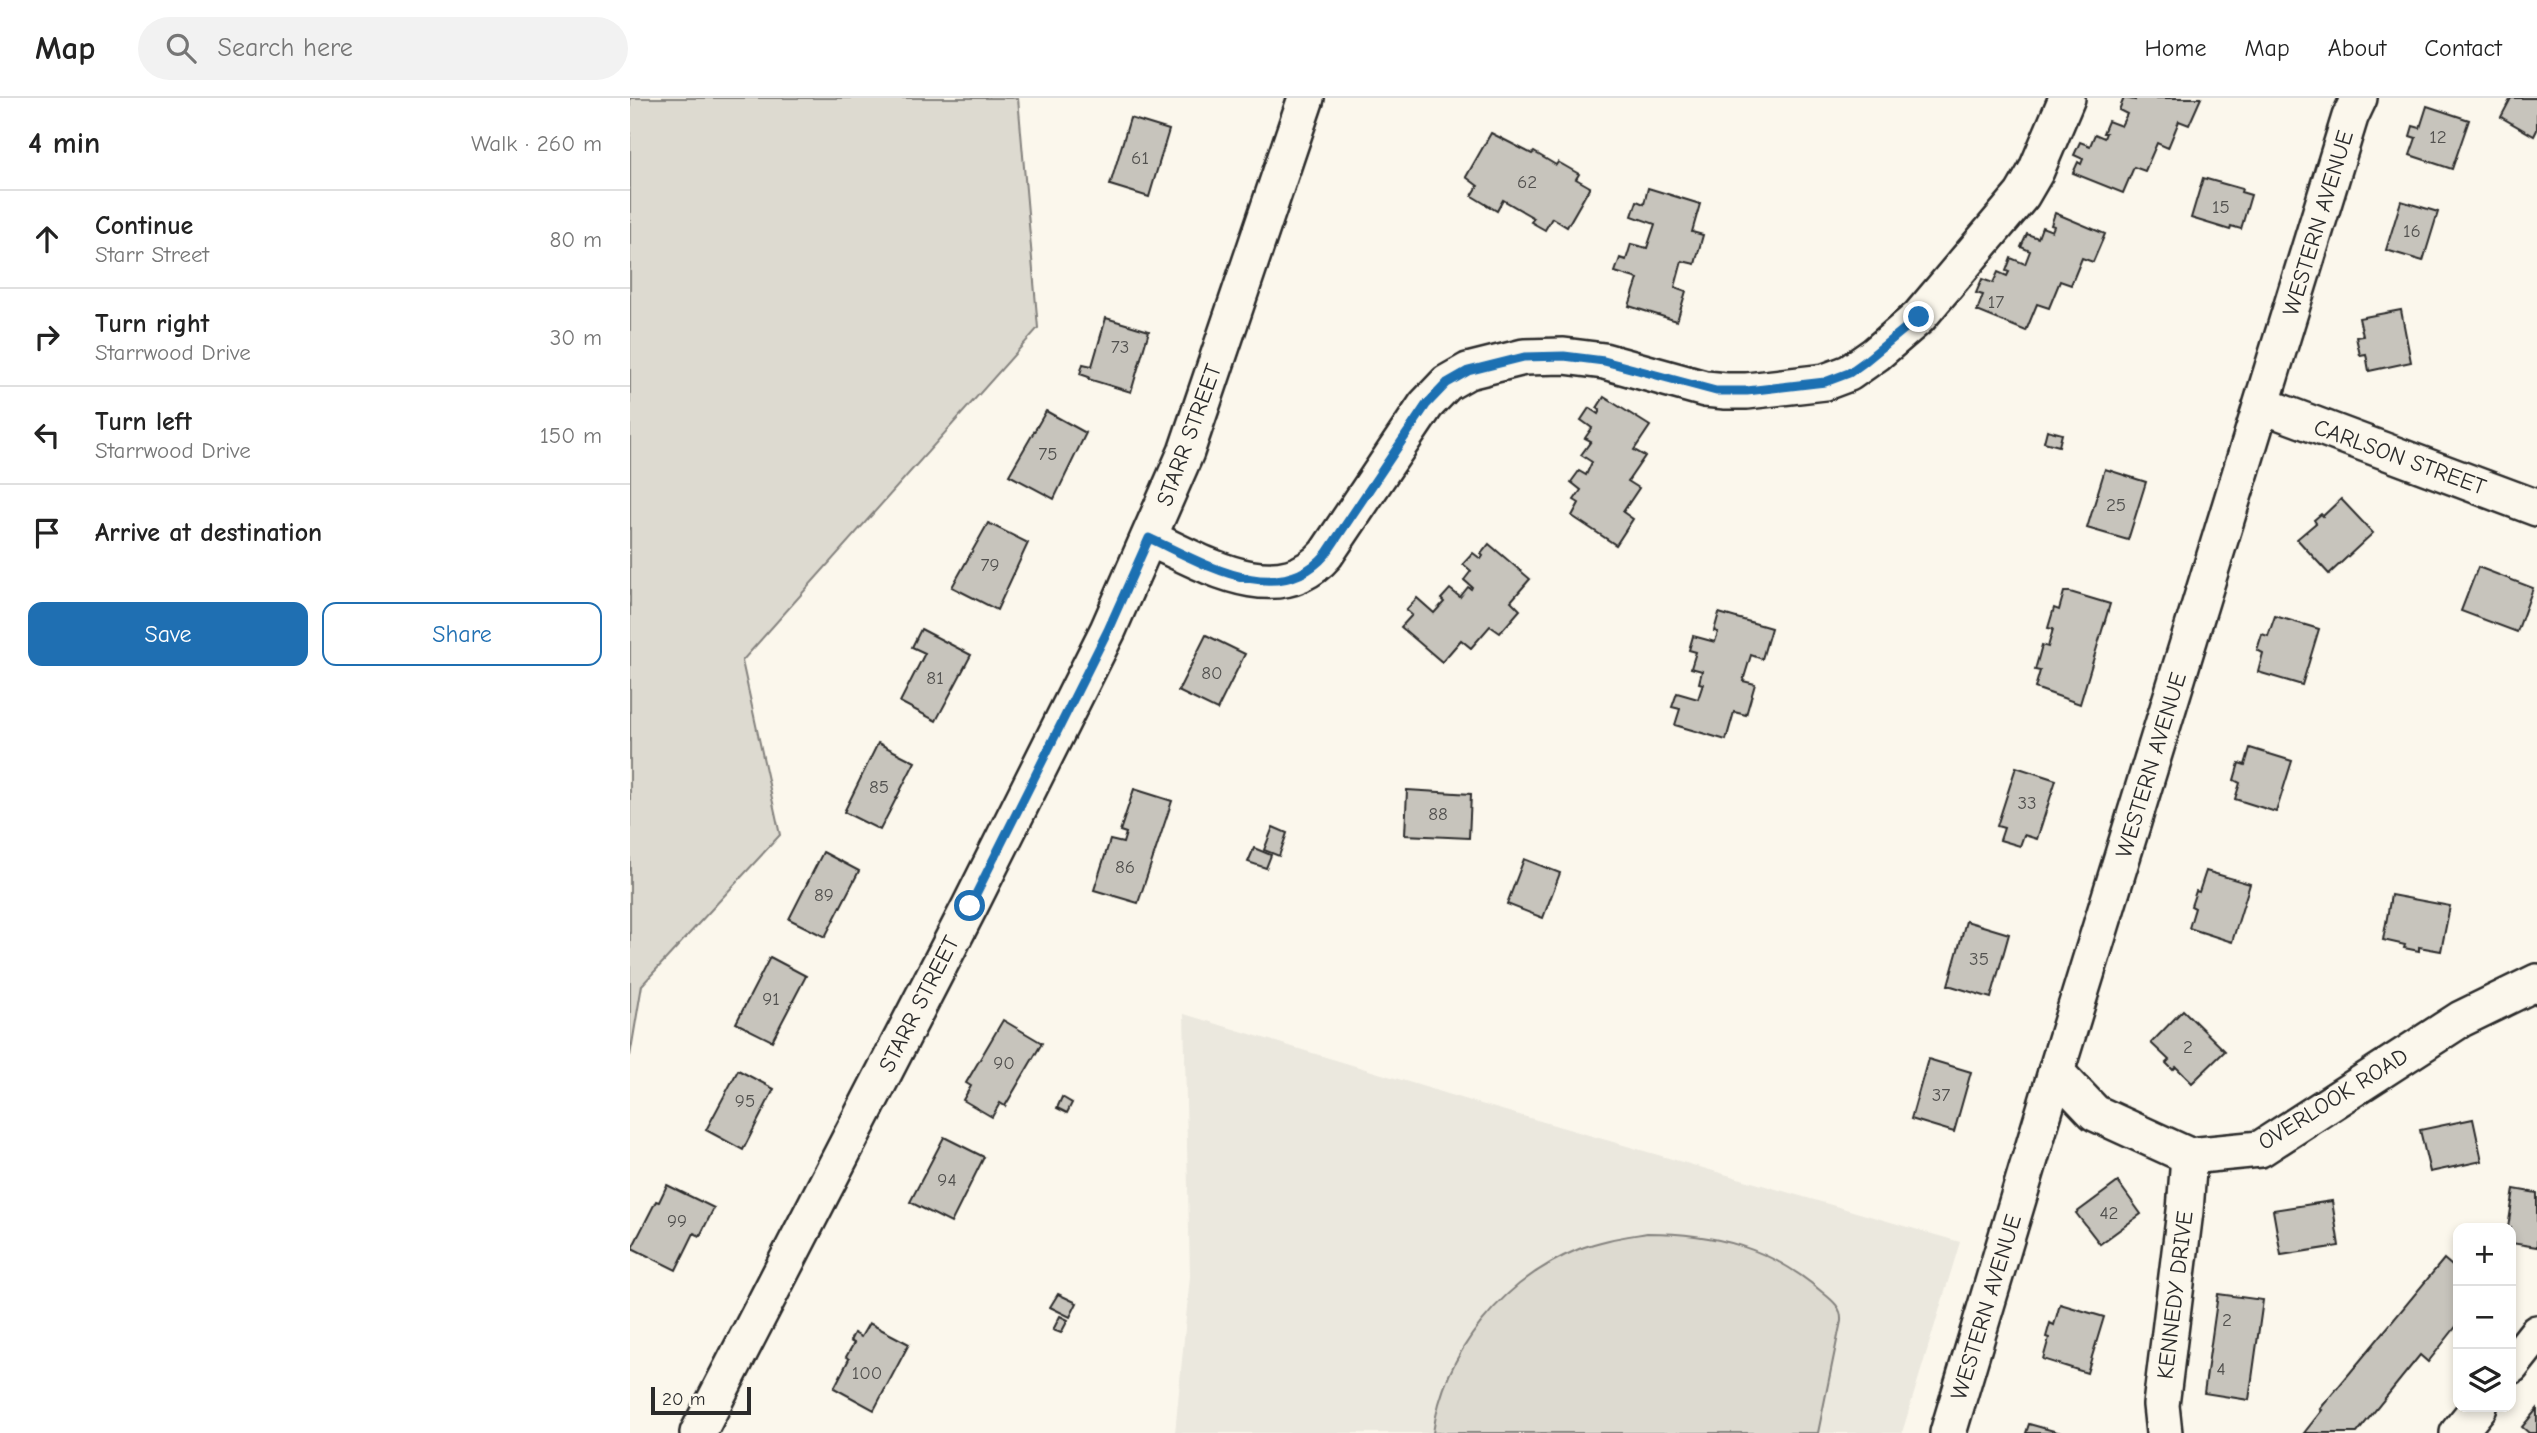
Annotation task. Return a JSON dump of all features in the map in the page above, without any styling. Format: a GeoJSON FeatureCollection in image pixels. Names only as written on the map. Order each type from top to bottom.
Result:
{"type":"FeatureCollection","features":[{"type":"Feature","properties":{"kind":"street","name":"STARR STREET"},"geometry":{"type":"LineString","coordinates":[[698,1433],[970,906],[1108,630],[1186,452],[1306,98]]}},
{"type":"Feature","properties":{"kind":"street"},"geometry":{"type":"LineString","coordinates":[[1149,538],[1197,560],[1254,580],[1277,581],[1301,576],[1326,554],[1421,411],[1437,393],[1447,383],[1468,371],[1504,361],[1544,356],[1604,361],[1705,389],[1726,391],[1825,382],[1849,373],[1919,317],[2022,195],[2036,171],[2067,98]]}},
{"type":"Feature","properties":{"kind":"street","name":"WESTERN AVENUE"},"geometry":{"type":"LineString","coordinates":[[1948,1433],[2056,1072],[2350,117],[2359,98]]}},
{"type":"Feature","properties":{"kind":"street","name":"CARLSON STREET"},"geometry":{"type":"LineString","coordinates":[[2262,405],[2537,508]]}},
{"type":"Feature","properties":{"kind":"street","name":"OVERLOOK ROAD"},"geometry":{"type":"LineString","coordinates":[[2189,1156],[2260,1149],[2461,1019],[2537,982]]}},
{"type":"Feature","properties":{"kind":"street"},"geometry":{"type":"LineString","coordinates":[[2056,1072],[2095,1113],[2189,1156]]}},
{"type":"Feature","properties":{"kind":"street","name":"KENNEDY DRIVE"},"geometry":{"type":"LineString","coordinates":[[2164,1433],[2161,1405],[2185,1211],[2189,1156]]}},
{"type":"Feature","properties":{"kind":"street"},"geometry":{"type":"LineString","coordinates":[[2516,1360],[2537,1333]]}},
{"type":"Feature","properties":{"kind":"street"},"geometry":{"type":"LineString","coordinates":[[2458,1433],[2475,1412]]}},
{"type":"Feature","properties":{"kind":"shaded area"},"geometry":{"type":"Polygon","coordinates":[[[630,98],[1018,98],[1038,328],[742,661],[780,835],[642,985],[630,1056],[630,98]]]}},
{"type":"Feature","properties":{"kind":"shaded area"},"geometry":{"type":"Polygon","coordinates":[[[1184,1014],[1481,1104],[1960,1242],[1902,1433],[1175,1433],[1190,1276],[1184,1014]]]}},
{"type":"Feature","properties":{"kind":"shaded area"},"geometry":{"type":"Polygon","coordinates":[[[1647,1233],[1695,1236],[1740,1246],[1782,1264],[1836,1304],[1841,1321],[1818,1433],[1433,1433],[1439,1403],[1450,1374],[1464,1347],[1502,1299],[1551,1262],[1579,1249],[1647,1233]]]}},
{"type":"Feature","properties":{"kind":"building"},"geometry":{"type":"Polygon","coordinates":[[[2124,98],[2201,98],[2189,125],[2179,121],[2168,148],[2157,143],[2145,171],[2134,167],[2123,193],[2073,173],[2078,162],[2081,164],[2083,159],[2074,155],[2080,142],[2090,146],[2095,134],[2104,138],[2106,133],[2103,133],[2108,121],[2121,126],[2127,114],[2119,110],[2124,98]]]}},
{"type":"Feature","properties":{"kind":"building"},"geometry":{"type":"Polygon","coordinates":[[[2511,98],[2537,98],[2537,130],[2534,136],[2501,117],[2511,98]]]}},
{"type":"Feature","properties":{"kind":"building"},"geometry":{"type":"Polygon","coordinates":[[[2427,106],[2469,120],[2452,169],[2410,155],[2416,138],[2410,136],[2413,126],[2420,128],[2427,106]]]}},
{"type":"Feature","properties":{"kind":"building"},"geometry":{"type":"Polygon","coordinates":[[[1130,118],[1169,130],[1149,197],[1110,185],[1130,118]]]}},
{"type":"Feature","properties":{"kind":"building"},"geometry":{"type":"Polygon","coordinates":[[[1491,133],[1556,165],[1558,162],[1579,174],[1576,179],[1590,187],[1567,227],[1552,218],[1545,230],[1531,222],[1534,218],[1503,200],[1497,211],[1472,196],[1478,186],[1466,177],[1491,133]]]}},
{"type":"Feature","properties":{"kind":"building"},"geometry":{"type":"Polygon","coordinates":[[[2203,178],[2242,189],[2241,192],[2251,195],[2241,229],[2231,226],[2230,230],[2191,218],[2203,178]]]}},
{"type":"Feature","properties":{"kind":"building"},"geometry":{"type":"Polygon","coordinates":[[[1648,188],[1700,204],[1692,232],[1703,235],[1695,264],[1682,261],[1675,287],[1686,291],[1677,321],[1629,306],[1638,279],[1615,272],[1620,258],[1626,260],[1631,244],[1647,248],[1655,224],[1632,216],[1637,201],[1644,204],[1648,188]]]}},
{"type":"Feature","properties":{"kind":"building"},"geometry":{"type":"Polygon","coordinates":[[[2401,201],[2438,212],[2423,261],[2386,250],[2401,201]]]}},
{"type":"Feature","properties":{"kind":"building"},"geometry":{"type":"Polygon","coordinates":[[[2055,213],[2105,234],[2093,262],[2082,258],[2071,285],[2060,281],[2049,308],[2037,304],[2026,331],[1977,311],[1983,295],[1976,293],[1982,279],[1993,283],[1998,272],[2007,276],[2011,258],[2025,264],[2030,251],[2021,247],[2027,234],[2038,238],[2042,227],[2052,231],[2055,213]]]}},
{"type":"Feature","properties":{"kind":"building"},"geometry":{"type":"Polygon","coordinates":[[[2401,310],[2411,362],[2369,371],[2366,354],[2360,355],[2356,337],[2363,336],[2359,318],[2401,310]]]}},
{"type":"Feature","properties":{"kind":"building"},"geometry":{"type":"Polygon","coordinates":[[[1106,318],[1149,331],[1131,392],[1080,374],[1083,364],[1092,366],[1106,318]]]}},
{"type":"Feature","properties":{"kind":"building"},"geometry":{"type":"Polygon","coordinates":[[[1604,397],[1650,426],[1634,450],[1645,456],[1628,481],[1639,488],[1623,512],[1633,519],[1616,545],[1572,516],[1579,503],[1574,500],[1581,490],[1571,482],[1579,471],[1586,475],[1592,462],[1581,455],[1591,441],[1585,438],[1592,428],[1581,420],[1589,408],[1598,414],[1600,410],[1597,408],[1604,397]]]}},
{"type":"Feature","properties":{"kind":"building"},"geometry":{"type":"Polygon","coordinates":[[[1046,411],[1086,433],[1054,499],[1009,475],[1046,411]]]}},
{"type":"Feature","properties":{"kind":"building"},"geometry":{"type":"Polygon","coordinates":[[[2047,430],[2062,434],[2059,446],[2044,442],[2047,430]]]}},
{"type":"Feature","properties":{"kind":"building"},"geometry":{"type":"Polygon","coordinates":[[[2105,469],[2146,482],[2128,540],[2087,528],[2105,469]]]}},
{"type":"Feature","properties":{"kind":"building"},"geometry":{"type":"Polygon","coordinates":[[[2341,499],[2373,533],[2329,574],[2297,539],[2316,523],[2314,520],[2321,514],[2323,516],[2341,499]]]}},
{"type":"Feature","properties":{"kind":"building"},"geometry":{"type":"Polygon","coordinates":[[[988,523],[1028,543],[997,610],[952,587],[988,523]]]}},
{"type":"Feature","properties":{"kind":"building"},"geometry":{"type":"Polygon","coordinates":[[[1489,544],[1530,579],[1511,601],[1520,610],[1500,633],[1490,626],[1471,648],[1461,640],[1442,662],[1401,627],[1412,615],[1406,610],[1417,598],[1434,613],[1444,602],[1441,599],[1450,589],[1460,597],[1468,587],[1471,589],[1464,580],[1471,571],[1463,564],[1473,553],[1481,559],[1481,554],[1489,544]]]}},
{"type":"Feature","properties":{"kind":"building"},"geometry":{"type":"Polygon","coordinates":[[[2478,567],[2533,588],[2517,632],[2461,611],[2478,567]]]}},
{"type":"Feature","properties":{"kind":"building"},"geometry":{"type":"Polygon","coordinates":[[[2064,592],[2110,604],[2080,704],[2035,688],[2040,671],[2035,670],[2042,645],[2048,647],[2053,629],[2048,628],[2054,608],[2059,610],[2064,592]]]}},
{"type":"Feature","properties":{"kind":"building"},"geometry":{"type":"Polygon","coordinates":[[[1719,613],[1771,628],[1762,659],[1751,655],[1743,681],[1755,684],[1746,715],[1734,712],[1726,740],[1675,725],[1680,709],[1672,707],[1677,693],[1698,699],[1703,684],[1699,683],[1702,671],[1691,668],[1696,652],[1689,650],[1693,636],[1715,642],[1718,632],[1714,631],[1719,613]]]}},
{"type":"Feature","properties":{"kind":"building"},"geometry":{"type":"Polygon","coordinates":[[[2275,616],[2319,629],[2302,685],[2258,672],[2263,653],[2257,650],[2262,634],[2268,636],[2275,616]]]}},
{"type":"Feature","properties":{"kind":"building"},"geometry":{"type":"Polygon","coordinates":[[[921,629],[971,655],[936,721],[900,702],[925,653],[912,647],[921,629]]]}},
{"type":"Feature","properties":{"kind":"building"},"geometry":{"type":"Polygon","coordinates":[[[1206,635],[1245,654],[1217,710],[1178,691],[1206,635]]]}},
{"type":"Feature","properties":{"kind":"building"},"geometry":{"type":"Polygon","coordinates":[[[878,743],[915,762],[880,830],[844,812],[878,743]]]}},
{"type":"Feature","properties":{"kind":"building"},"geometry":{"type":"Polygon","coordinates":[[[2250,748],[2292,761],[2276,812],[2235,799],[2240,783],[2234,780],[2239,763],[2245,765],[2250,748]]]}},
{"type":"Feature","properties":{"kind":"building"},"geometry":{"type":"Polygon","coordinates":[[[2016,767],[2056,780],[2037,839],[2024,835],[2020,846],[2000,840],[2004,828],[1997,826],[2016,767]]]}},
{"type":"Feature","properties":{"kind":"building"},"geometry":{"type":"Polygon","coordinates":[[[1134,789],[1172,801],[1138,903],[1094,890],[1110,840],[1123,843],[1126,833],[1120,831],[1134,789]]]}},
{"type":"Feature","properties":{"kind":"building"},"geometry":{"type":"Polygon","coordinates":[[[1407,790],[1471,794],[1469,838],[1405,835],[1407,790]]]}},
{"type":"Feature","properties":{"kind":"building"},"geometry":{"type":"Polygon","coordinates":[[[1273,827],[1287,833],[1279,856],[1264,850],[1273,827]]]}},
{"type":"Feature","properties":{"kind":"building"},"geometry":{"type":"Polygon","coordinates":[[[1254,848],[1271,855],[1266,868],[1248,862],[1254,848]]]}},
{"type":"Feature","properties":{"kind":"building"},"geometry":{"type":"Polygon","coordinates":[[[823,852],[859,871],[825,937],[789,919],[823,852]]]}},
{"type":"Feature","properties":{"kind":"building"},"geometry":{"type":"Polygon","coordinates":[[[1524,859],[1560,873],[1543,918],[1507,904],[1524,859]]]}},
{"type":"Feature","properties":{"kind":"building"},"geometry":{"type":"Polygon","coordinates":[[[2206,871],[2250,884],[2232,942],[2189,928],[2195,908],[2191,906],[2206,871]]]}},
{"type":"Feature","properties":{"kind":"building"},"geometry":{"type":"Polygon","coordinates":[[[2391,895],[2450,906],[2441,951],[2419,947],[2419,951],[2383,940],[2391,895]]]}},
{"type":"Feature","properties":{"kind":"building"},"geometry":{"type":"Polygon","coordinates":[[[1966,921],[2009,934],[1991,998],[1948,985],[1966,921]]]}},
{"type":"Feature","properties":{"kind":"building"},"geometry":{"type":"Polygon","coordinates":[[[770,957],[806,976],[772,1041],[736,1023],[770,957]]]}},
{"type":"Feature","properties":{"kind":"building"},"geometry":{"type":"Polygon","coordinates":[[[2183,1010],[2225,1051],[2192,1083],[2176,1067],[2173,1070],[2166,1063],[2169,1060],[2151,1043],[2183,1010]]]}},
{"type":"Feature","properties":{"kind":"building"},"geometry":{"type":"Polygon","coordinates":[[[1003,1020],[1042,1043],[1005,1106],[1000,1103],[992,1117],[963,1100],[971,1086],[966,1083],[1003,1020]]]}},
{"type":"Feature","properties":{"kind":"building"},"geometry":{"type":"Polygon","coordinates":[[[1928,1059],[1971,1072],[1954,1132],[1911,1119],[1928,1059]]]}},
{"type":"Feature","properties":{"kind":"building"},"geometry":{"type":"Polygon","coordinates":[[[738,1070],[774,1089],[743,1150],[706,1130],[738,1070]]]}},
{"type":"Feature","properties":{"kind":"building"},"geometry":{"type":"Polygon","coordinates":[[[1062,1097],[1072,1103],[1067,1113],[1057,1108],[1062,1097]]]}},
{"type":"Feature","properties":{"kind":"building"},"geometry":{"type":"Polygon","coordinates":[[[2473,1119],[2482,1161],[2430,1172],[2420,1130],[2473,1119]]]}},
{"type":"Feature","properties":{"kind":"building"},"geometry":{"type":"Polygon","coordinates":[[[944,1137],[984,1157],[951,1223],[910,1202],[944,1137]]]}},
{"type":"Feature","properties":{"kind":"building"},"geometry":{"type":"Polygon","coordinates":[[[2118,1182],[2141,1214],[2100,1244],[2076,1213],[2118,1182]]]}},
{"type":"Feature","properties":{"kind":"building"},"geometry":{"type":"Polygon","coordinates":[[[667,1185],[714,1208],[700,1236],[694,1233],[676,1270],[632,1248],[667,1185]]]}},
{"type":"Feature","properties":{"kind":"building"},"geometry":{"type":"Polygon","coordinates":[[[2514,1189],[2537,1193],[2537,1247],[2516,1244],[2516,1223],[2509,1223],[2514,1189]]]}},
{"type":"Feature","properties":{"kind":"building"},"geometry":{"type":"Polygon","coordinates":[[[2332,1201],[2339,1246],[2281,1255],[2273,1210],[2332,1201]]]}},
{"type":"Feature","properties":{"kind":"building"},"geometry":{"type":"Polygon","coordinates":[[[2444,1259],[2453,1267],[2453,1330],[2428,1362],[2420,1355],[2357,1433],[2304,1433],[2322,1410],[2320,1409],[2444,1259]]]}},
{"type":"Feature","properties":{"kind":"building"},"geometry":{"type":"Polygon","coordinates":[[[1058,1294],[1077,1303],[1070,1317],[1050,1307],[1058,1294]]]}},
{"type":"Feature","properties":{"kind":"building"},"geometry":{"type":"Polygon","coordinates":[[[2218,1294],[2263,1300],[2249,1400],[2204,1393],[2218,1294]]]}},
{"type":"Feature","properties":{"kind":"building"},"geometry":{"type":"Polygon","coordinates":[[[2060,1304],[2104,1317],[2087,1373],[2043,1359],[2050,1323],[2054,1325],[2060,1304]]]}},
{"type":"Feature","properties":{"kind":"building"},"geometry":{"type":"Polygon","coordinates":[[[1060,1316],[1068,1320],[1061,1333],[1053,1330],[1060,1316]]]}},
{"type":"Feature","properties":{"kind":"building"},"geometry":{"type":"Polygon","coordinates":[[[869,1323],[909,1344],[874,1410],[834,1388],[849,1359],[846,1357],[854,1343],[850,1341],[854,1333],[861,1337],[869,1323]]]}},
{"type":"Feature","properties":{"kind":"building"},"geometry":{"type":"Polygon","coordinates":[[[2537,1409],[2537,1433],[2529,1433],[2522,1427],[2537,1409]]]}},
{"type":"Feature","properties":{"kind":"building"},"geometry":{"type":"Polygon","coordinates":[[[2029,1424],[2061,1433],[2026,1433],[2029,1424]]]}},
{"type":"Feature","properties":{"kind":"route"},"geometry":{"type":"LineString","coordinates":[[970,906],[1108,630],[1149,538],[1197,560],[1254,580],[1277,581],[1301,576],[1326,554],[1426,405],[1447,383],[1468,371],[1524,357],[1564,356],[1618,364],[1716,391],[1747,391],[1825,382],[1849,373],[1919,317]]}}]}
